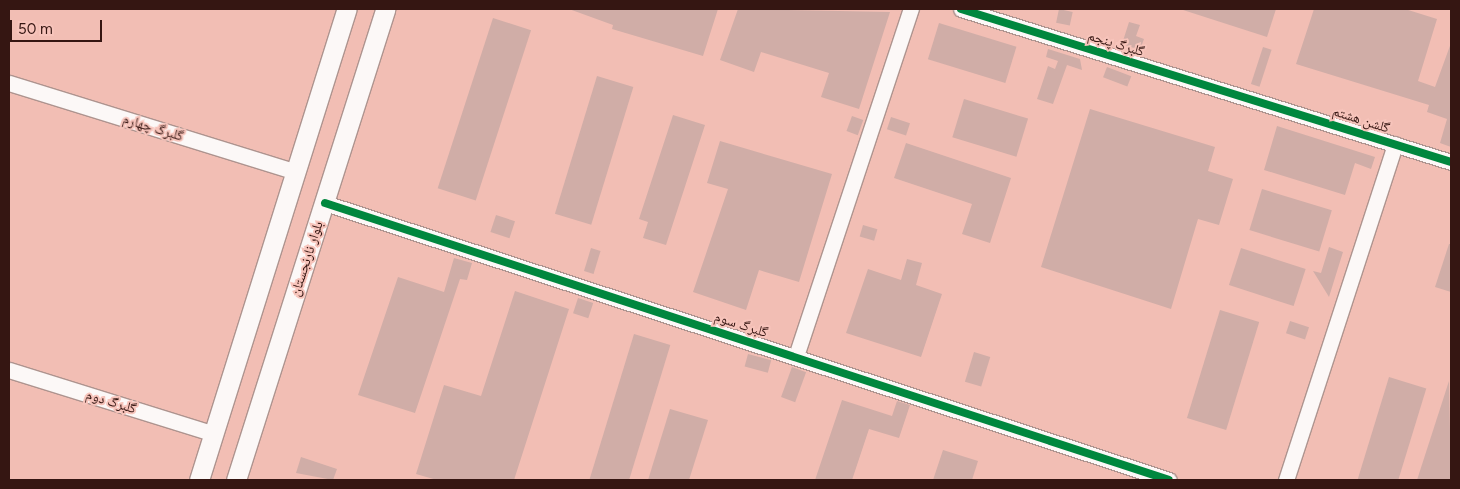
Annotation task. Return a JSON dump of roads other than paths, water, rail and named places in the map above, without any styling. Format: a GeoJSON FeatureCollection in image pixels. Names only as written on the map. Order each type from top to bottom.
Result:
{"type":"FeatureCollection","features":[{"type":"Feature","properties":{"kind":"street"},"geometry":{"type":"LineString","coordinates":[[199,480],[347,9]]}},
{"type":"Feature","properties":{"kind":"street","name":"بلوار نارنجستان"},"geometry":{"type":"LineString","coordinates":[[236,480],[385,9]]}},
{"type":"Feature","properties":{"kind":"street"},"geometry":{"type":"LineString","coordinates":[[796,356],[911,9]]}},
{"type":"Feature","properties":{"kind":"street","name":"گلبرگ پنجم"},"geometry":{"type":"LineString","coordinates":[[961,9],[1264,102]]}},
{"type":"Feature","properties":{"kind":"street","name":"گلبرگ چهارم"},"geometry":{"type":"LineString","coordinates":[[9,83],[297,172]]}},
{"type":"Feature","properties":{"kind":"street","name":"گلشن هشتم"},"geometry":{"type":"LineString","coordinates":[[1264,102],[1451,162]]}},
{"type":"Feature","properties":{"kind":"street"},"geometry":{"type":"LineString","coordinates":[[1286,480],[1395,144]]}},
{"type":"Feature","properties":{"kind":"street","name":"گلبرگ سوم"},"geometry":{"type":"LineString","coordinates":[[325,203],[1170,480]]}},
{"type":"Feature","properties":{"kind":"street","name":"گلبرگ دوم"},"geometry":{"type":"LineString","coordinates":[[9,370],[214,434]]}}]}
